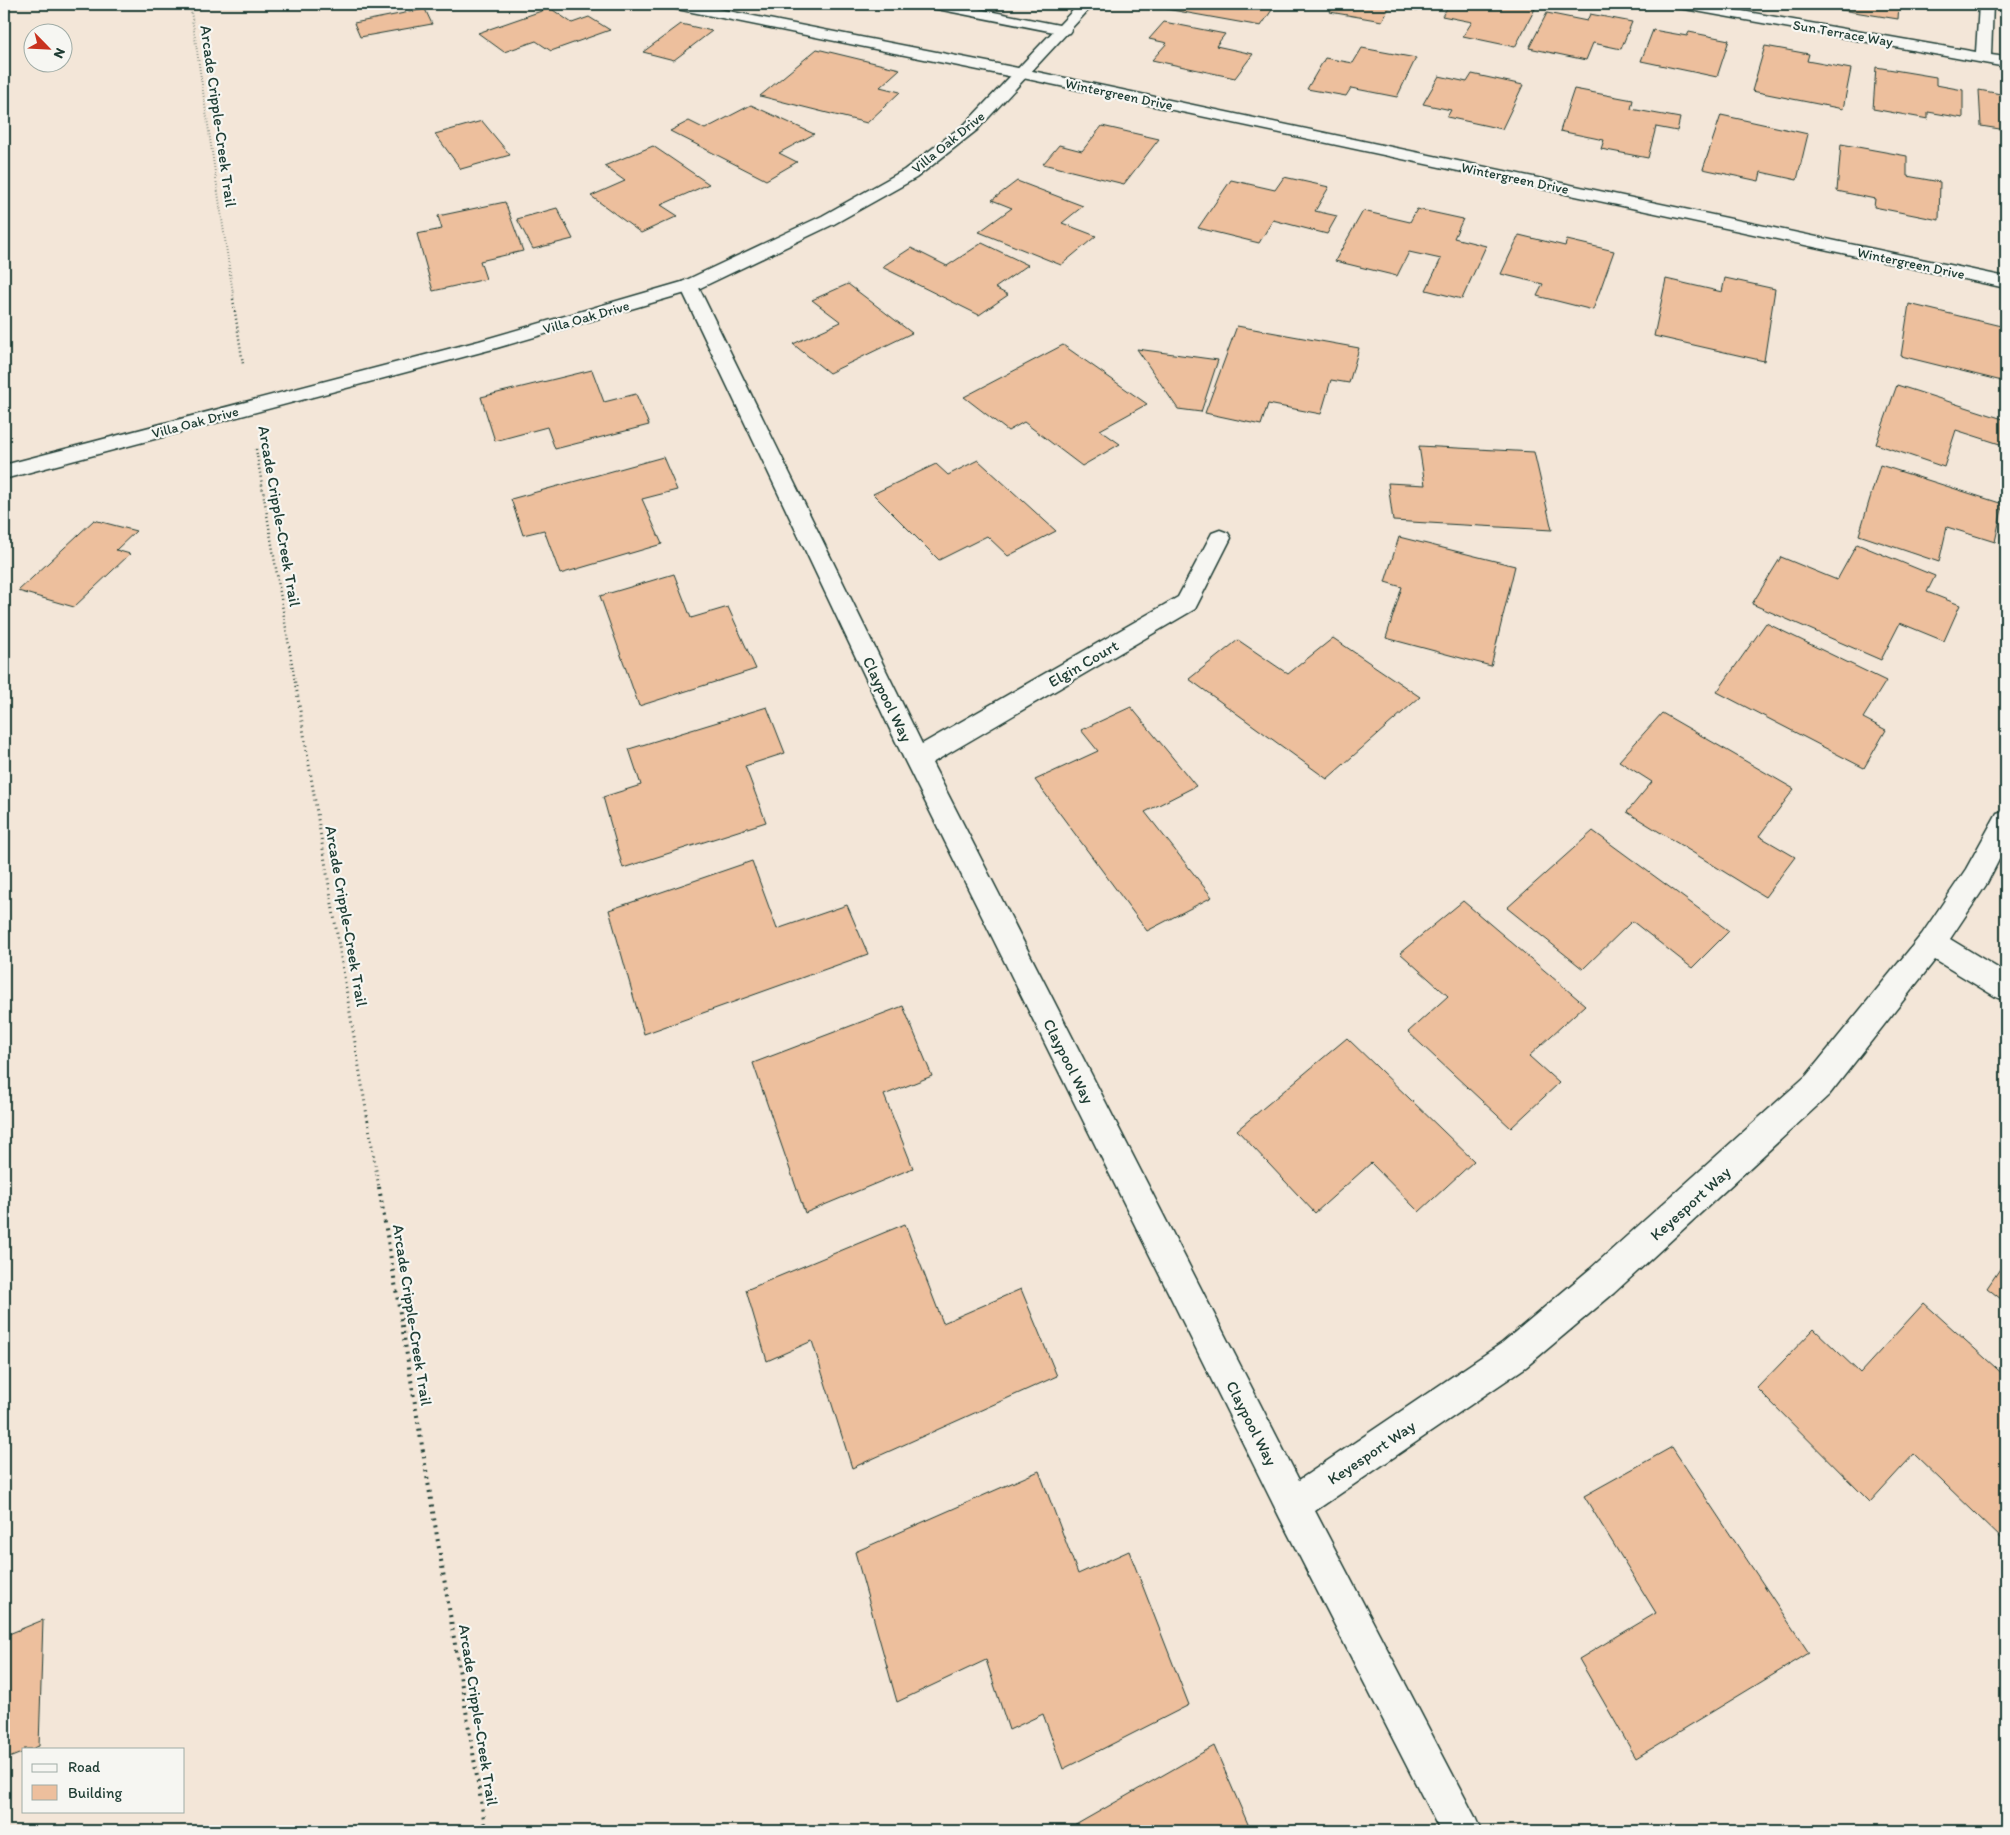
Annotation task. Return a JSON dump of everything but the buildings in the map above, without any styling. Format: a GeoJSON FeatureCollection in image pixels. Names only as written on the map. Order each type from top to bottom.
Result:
{"type":"FeatureCollection","features":[{"type":"Feature","properties":{"kind":"street","name":"Wintergreen Drive"},"geometry":{"type":"LineString","coordinates":[[672,4],[1024,74],[2006,283]]}},
{"type":"Feature","properties":{"kind":"street"},"geometry":{"type":"LineString","coordinates":[[932,4],[1064,30]]}},
{"type":"Feature","properties":{"kind":"street","name":"Villa Oak Drive"},"geometry":{"type":"LineString","coordinates":[[4,472],[486,345],[689,286],[828,220],[910,174],[971,127],[1024,74],[1087,4]]}},
{"type":"Feature","properties":{"kind":"street","name":"Sun Terrace Way"},"geometry":{"type":"LineString","coordinates":[[1679,4],[2006,62]]}},
{"type":"Feature","properties":{"kind":"street"},"geometry":{"type":"LineString","coordinates":[[1983,58],[1986,4]]}},
{"type":"Feature","properties":{"kind":"street","name":"Claypool Way"},"geometry":{"type":"LineString","coordinates":[[689,286],[917,759],[1293,1505],[1461,1831]]}},
{"type":"Feature","properties":{"kind":"street","name":"Elgin Court"},"geometry":{"type":"LineString","coordinates":[[917,759],[1187,603],[1220,538]]}},
{"type":"Feature","properties":{"kind":"street","name":"Keyesport Way"},"geometry":{"type":"LineString","coordinates":[[1293,1505],[1514,1355],[1610,1274],[1818,1085],[1932,942],[1976,877],[2006,821]]}},
{"type":"Feature","properties":{"kind":"street"},"geometry":{"type":"LineString","coordinates":[[1932,942],[2006,988]]}},
{"type":"Feature","properties":{"kind":"path","name":"Arcade Cripple-Creek Trail"},"geometry":{"type":"LineString","coordinates":[[190,4],[249,407],[486,1831]]}}]}
